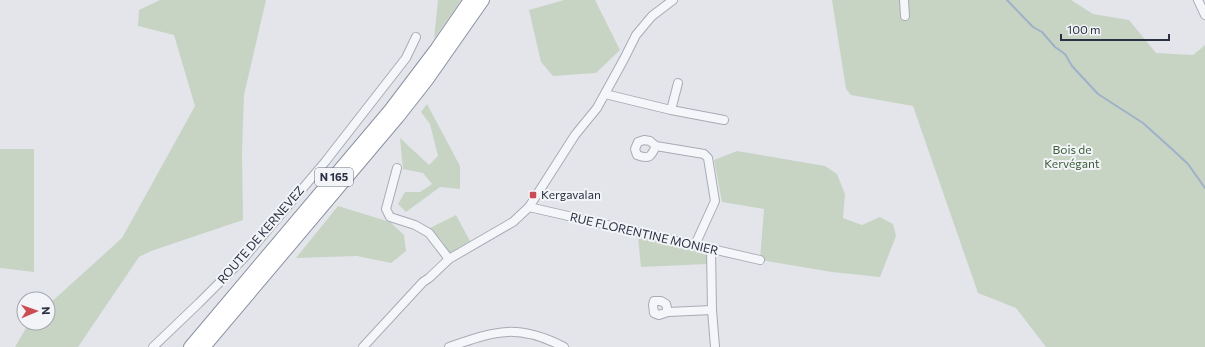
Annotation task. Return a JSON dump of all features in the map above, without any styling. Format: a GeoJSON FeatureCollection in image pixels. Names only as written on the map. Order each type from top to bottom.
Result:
{"type":"FeatureCollection","features":[{"type":"Feature","properties":{"kind":"highway","name":"N 165"},"geometry":{"type":"LineString","coordinates":[[190,347],[390,110],[470,0]]}},
{"type":"Feature","properties":{"kind":"highway","name":"N 165"},"geometry":{"type":"LineString","coordinates":[[204,347],[398,117],[431,75],[483,0]]}},
{"type":"Feature","properties":{"kind":"street"},"geometry":{"type":"LineString","coordinates":[[362,347],[423,282],[449,259],[513,222],[529,207],[575,135],[597,108],[636,35],[652,16],[673,0]]}},
{"type":"Feature","properties":{"kind":"street"},"geometry":{"type":"LineString","coordinates":[[904,0],[905,16]]}},
{"type":"Feature","properties":{"kind":"street"},"geometry":{"type":"LineString","coordinates":[[1198,0],[1205,15]]}},
{"type":"Feature","properties":{"kind":"street","name":"ROUTE DE KERNEVEZ"},"geometry":{"type":"LineString","coordinates":[[153,347],[243,259],[335,149],[406,58],[416,37]]}},
{"type":"Feature","properties":{"kind":"street"},"geometry":{"type":"LineString","coordinates":[[671,110],[678,83]]}},
{"type":"Feature","properties":{"kind":"street"},"geometry":{"type":"LineString","coordinates":[[605,94],[671,110],[724,120]]}},
{"type":"Feature","properties":{"kind":"street"},"geometry":{"type":"LineString","coordinates":[[656,146],[704,154],[708,158],[715,201],[695,245]]}},
{"type":"Feature","properties":{"kind":"street"},"geometry":{"type":"LineString","coordinates":[[397,168],[386,209],[390,217],[415,225],[429,233],[449,259]]}},
{"type":"Feature","properties":{"kind":"street","name":"RUE FLORENTINE MONIER"},"geometry":{"type":"LineString","coordinates":[[529,207],[760,260]]}},
{"type":"Feature","properties":{"kind":"street"},"geometry":{"type":"LineString","coordinates":[[711,249],[714,347]]}},
{"type":"Feature","properties":{"kind":"street"},"geometry":{"type":"LineString","coordinates":[[668,312],[712,310]]}},
{"type":"Feature","properties":{"kind":"street"},"geometry":{"type":"LineString","coordinates":[[449,347],[498,332],[514,331],[547,338],[564,347]]}},
{"type":"Feature","properties":{"kind":"green space"},"geometry":{"type":"Polygon","coordinates":[[[160,0],[266,0],[244,95],[242,152],[243,220],[151,251],[139,257],[78,347],[15,347],[24,331],[56,331],[56,298],[122,238],[195,106],[174,35],[138,26],[139,10],[160,0]]]}},
{"type":"Feature","properties":{"kind":"green space"},"geometry":{"type":"Polygon","coordinates":[[[438,0],[461,0],[434,39],[438,0]]]}},
{"type":"Feature","properties":{"kind":"green space"},"geometry":{"type":"Polygon","coordinates":[[[564,0],[595,0],[620,50],[596,73],[553,76],[541,62],[529,10],[564,0]]]}},
{"type":"Feature","properties":{"kind":"green space","name":"Bois de Kervégant"},"geometry":{"type":"Polygon","coordinates":[[[832,0],[1071,0],[1093,14],[1129,20],[1156,53],[1193,55],[1205,45],[1205,347],[1046,347],[1016,308],[978,293],[913,106],[851,95],[846,89],[832,0]]]}},
{"type":"Feature","properties":{"kind":"green space"},"geometry":{"type":"Polygon","coordinates":[[[427,104],[460,166],[460,189],[440,187],[406,212],[398,204],[405,192],[420,192],[432,184],[423,173],[403,169],[400,138],[429,165],[438,156],[430,124],[421,112],[427,104]]]}},
{"type":"Feature","properties":{"kind":"green space"},"geometry":{"type":"Polygon","coordinates":[[[0,149],[34,149],[34,272],[0,268],[0,149]]]}},
{"type":"Feature","properties":{"kind":"green space"},"geometry":{"type":"Polygon","coordinates":[[[737,151],[825,166],[837,174],[845,194],[843,218],[862,225],[880,217],[893,224],[896,236],[880,277],[832,272],[760,260],[764,209],[722,202],[714,160],[737,151]]]}},
{"type":"Feature","properties":{"kind":"green space"},"geometry":{"type":"Polygon","coordinates":[[[338,206],[390,222],[404,235],[406,251],[391,263],[357,256],[296,258],[338,206]]]}},
{"type":"Feature","properties":{"kind":"green space"},"geometry":{"type":"Polygon","coordinates":[[[456,215],[470,241],[449,254],[445,250],[443,242],[428,229],[456,215]]]}},
{"type":"Feature","properties":{"kind":"green space"},"geometry":{"type":"Polygon","coordinates":[[[638,237],[704,250],[707,255],[707,264],[641,267],[638,237]]]}},
{"type":"Feature","properties":{"kind":"waterway"},"geometry":{"type":"LineString","coordinates":[[1007,0],[1033,27],[1042,32],[1055,47],[1065,54],[1072,66],[1098,94],[1143,123],[1188,164],[1205,188]]}},
{"type":"Feature","properties":{"kind":"place","name":"Kergavalan"},"geometry":{"type":"Point","coordinates":[533,195]}}]}
